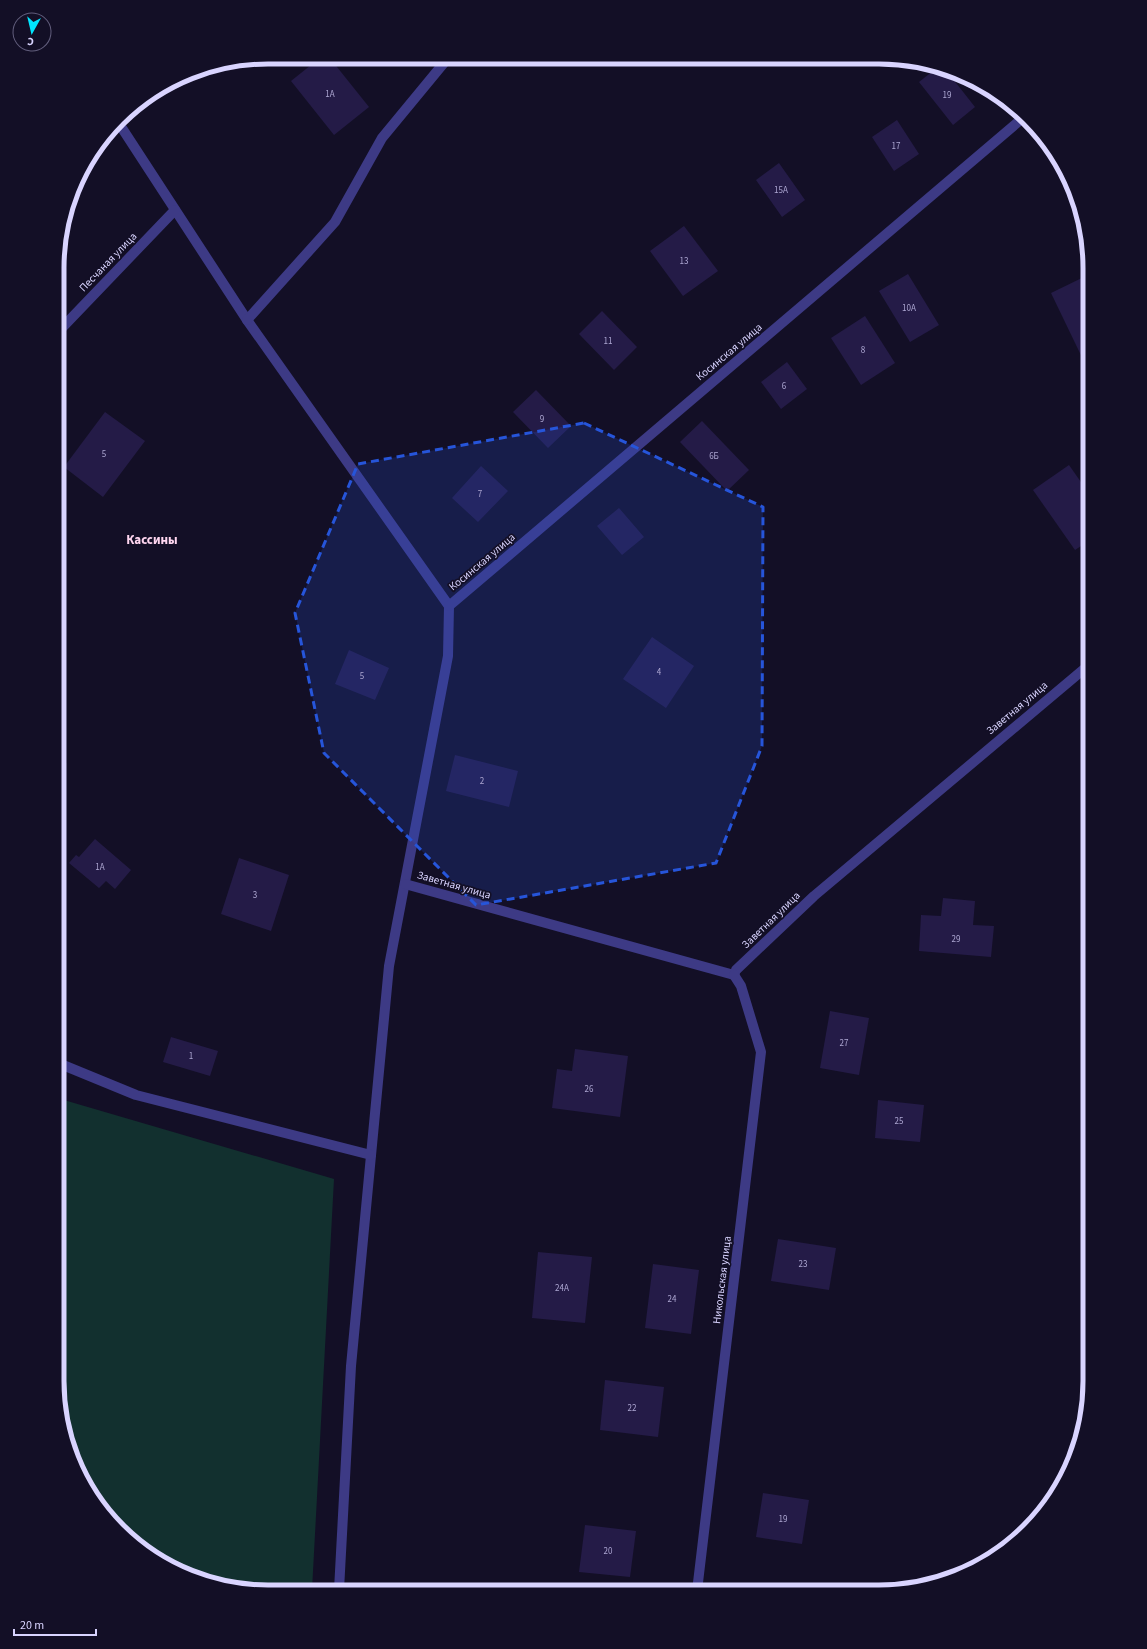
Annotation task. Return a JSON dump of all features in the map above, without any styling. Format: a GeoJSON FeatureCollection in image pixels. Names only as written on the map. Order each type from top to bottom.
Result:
{"type":"FeatureCollection","features":[{"type":"Feature","properties":{"kind":"street"},"geometry":{"type":"LineString","coordinates":[[247,320],[335,222],[382,138],[443,64]]}},
{"type":"Feature","properties":{"kind":"street","name":"Косинская улица"},"geometry":{"type":"LineString","coordinates":[[449,606],[1020,121]]}},
{"type":"Feature","properties":{"kind":"street"},"geometry":{"type":"LineString","coordinates":[[121,127],[247,320],[449,606],[448,656],[389,966],[351,1366],[339,1585]]}},
{"type":"Feature","properties":{"kind":"street","name":"Песчаная улица"},"geometry":{"type":"LineString","coordinates":[[64,326],[175,210]]}},
{"type":"Feature","properties":{"kind":"street","name":"Заветная улица"},"geometry":{"type":"LineString","coordinates":[[405,884],[734,975],[736,970],[814,896],[1083,670]]}},
{"type":"Feature","properties":{"kind":"street","name":"Никольская улица"},"geometry":{"type":"LineString","coordinates":[[698,1585],[761,1052],[741,986],[734,975]]}},
{"type":"Feature","properties":{"kind":"street"},"geometry":{"type":"LineString","coordinates":[[64,1065],[136,1095],[371,1155]]}},
{"type":"Feature","properties":{"kind":"highlighted area"},"geometry":{"type":"Polygon","coordinates":[[[584,423],[763,507],[762,746],[716,863],[476,905],[324,753],[295,613],[358,464],[584,423]]]}},
{"type":"Feature","properties":{"kind":"green space"},"geometry":{"type":"Polygon","coordinates":[[[64,1100],[334,1179],[312,1585],[254,1585],[228,1581],[202,1574],[178,1564],[155,1551],[133,1534],[115,1516],[91,1483],[75,1447],[71,1434],[64,1395],[64,1100]]]}},
{"type":"Feature","properties":{"kind":"building"},"geometry":{"type":"Polygon","coordinates":[[[312,64],[335,64],[369,107],[334,135],[291,81],[312,64]]]}},
{"type":"Feature","properties":{"kind":"building"},"geometry":{"type":"Polygon","coordinates":[[[933,71],[952,78],[975,107],[953,125],[919,82],[933,71]]]}},
{"type":"Feature","properties":{"kind":"building"},"geometry":{"type":"Polygon","coordinates":[[[897,120],[919,154],[894,171],[872,137],[897,120]]]}},
{"type":"Feature","properties":{"kind":"building"},"geometry":{"type":"Polygon","coordinates":[[[779,163],[805,200],[782,217],[756,180],[779,163]]]}},
{"type":"Feature","properties":{"kind":"building"},"geometry":{"type":"Polygon","coordinates":[[[684,226],[718,271],[683,296],[650,251],[684,226]]]}},
{"type":"Feature","properties":{"kind":"building"},"geometry":{"type":"Polygon","coordinates":[[[908,274],[939,325],[910,342],[879,291],[908,274]]]}},
{"type":"Feature","properties":{"kind":"building"},"geometry":{"type":"Polygon","coordinates":[[[1083,277],[1083,359],[1051,293],[1083,277]]]}},
{"type":"Feature","properties":{"kind":"building"},"geometry":{"type":"Polygon","coordinates":[[[602,311],[637,347],[614,370],[579,334],[602,311]]]}},
{"type":"Feature","properties":{"kind":"building"},"geometry":{"type":"Polygon","coordinates":[[[865,316],[895,363],[861,385],[831,338],[865,316]]]}},
{"type":"Feature","properties":{"kind":"building"},"geometry":{"type":"Polygon","coordinates":[[[787,362],[807,389],[781,409],[761,382],[787,362]]]}},
{"type":"Feature","properties":{"kind":"building"},"geometry":{"type":"Polygon","coordinates":[[[536,390],[571,426],[548,448],[513,412],[536,390]]]}},
{"type":"Feature","properties":{"kind":"building"},"geometry":{"type":"Polygon","coordinates":[[[105,412],[145,441],[103,497],[64,467],[105,412]]]}},
{"type":"Feature","properties":{"kind":"building"},"geometry":{"type":"Polygon","coordinates":[[[702,421],[749,470],[727,491],[680,442],[702,421]]]}},
{"type":"Feature","properties":{"kind":"building"},"geometry":{"type":"Polygon","coordinates":[[[1069,465],[1083,485],[1083,545],[1075,550],[1033,490],[1069,465]]]}},
{"type":"Feature","properties":{"kind":"building"},"geometry":{"type":"Polygon","coordinates":[[[481,466],[508,491],[478,522],[452,498],[481,466]]]}},
{"type":"Feature","properties":{"kind":"building"},"geometry":{"type":"Polygon","coordinates":[[[619,508],[644,537],[622,555],[597,526],[619,508]]]}},
{"type":"Feature","properties":{"kind":"building"},"geometry":{"type":"Polygon","coordinates":[[[652,637],[694,666],[666,708],[623,679],[652,637]]]}},
{"type":"Feature","properties":{"kind":"building"},"geometry":{"type":"Polygon","coordinates":[[[349,650],[389,668],[375,700],[335,684],[349,650]]]}},
{"type":"Feature","properties":{"kind":"building"},"geometry":{"type":"Polygon","coordinates":[[[455,755],[518,771],[509,807],[446,791],[455,755]]]}},
{"type":"Feature","properties":{"kind":"building"},"geometry":{"type":"Polygon","coordinates":[[[95,839],[131,870],[115,889],[106,881],[99,888],[69,863],[76,855],[79,857],[95,839]]]}},
{"type":"Feature","properties":{"kind":"building"},"geometry":{"type":"Polygon","coordinates":[[[239,858],[289,875],[271,931],[221,914],[239,858]]]}},
{"type":"Feature","properties":{"kind":"building"},"geometry":{"type":"Polygon","coordinates":[[[943,898],[975,901],[973,925],[994,926],[991,957],[919,951],[921,915],[941,916],[943,898]]]}},
{"type":"Feature","properties":{"kind":"building"},"geometry":{"type":"Polygon","coordinates":[[[830,1011],[869,1018],[859,1075],[820,1068],[830,1011]]]}},
{"type":"Feature","properties":{"kind":"building"},"geometry":{"type":"Polygon","coordinates":[[[171,1037],[218,1051],[210,1076],[163,1062],[171,1037]]]}},
{"type":"Feature","properties":{"kind":"building"},"geometry":{"type":"Polygon","coordinates":[[[575,1049],[628,1056],[620,1117],[552,1108],[557,1069],[572,1071],[575,1049]]]}},
{"type":"Feature","properties":{"kind":"building"},"geometry":{"type":"Polygon","coordinates":[[[878,1100],[924,1105],[920,1142],[875,1138],[878,1100]]]}},
{"type":"Feature","properties":{"kind":"building"},"geometry":{"type":"Polygon","coordinates":[[[778,1239],[836,1248],[829,1290],[771,1281],[778,1239]]]}},
{"type":"Feature","properties":{"kind":"building"},"geometry":{"type":"Polygon","coordinates":[[[538,1252],[592,1257],[585,1323],[532,1318],[538,1252]]]}},
{"type":"Feature","properties":{"kind":"building"},"geometry":{"type":"Polygon","coordinates":[[[653,1264],[699,1270],[691,1334],[645,1328],[653,1264]]]}},
{"type":"Feature","properties":{"kind":"building"},"geometry":{"type":"Polygon","coordinates":[[[605,1380],[664,1387],[658,1437],[600,1430],[605,1380]]]}},
{"type":"Feature","properties":{"kind":"building"},"geometry":{"type":"Polygon","coordinates":[[[763,1493],[809,1500],[802,1544],[756,1537],[763,1493]]]}},
{"type":"Feature","properties":{"kind":"building"},"geometry":{"type":"Polygon","coordinates":[[[585,1525],[636,1531],[630,1577],[579,1572],[585,1525]]]}},
{"type":"Feature","properties":{"kind":"district","name":"Кассины"},"geometry":{"type":"Point","coordinates":[152,540]}}]}
